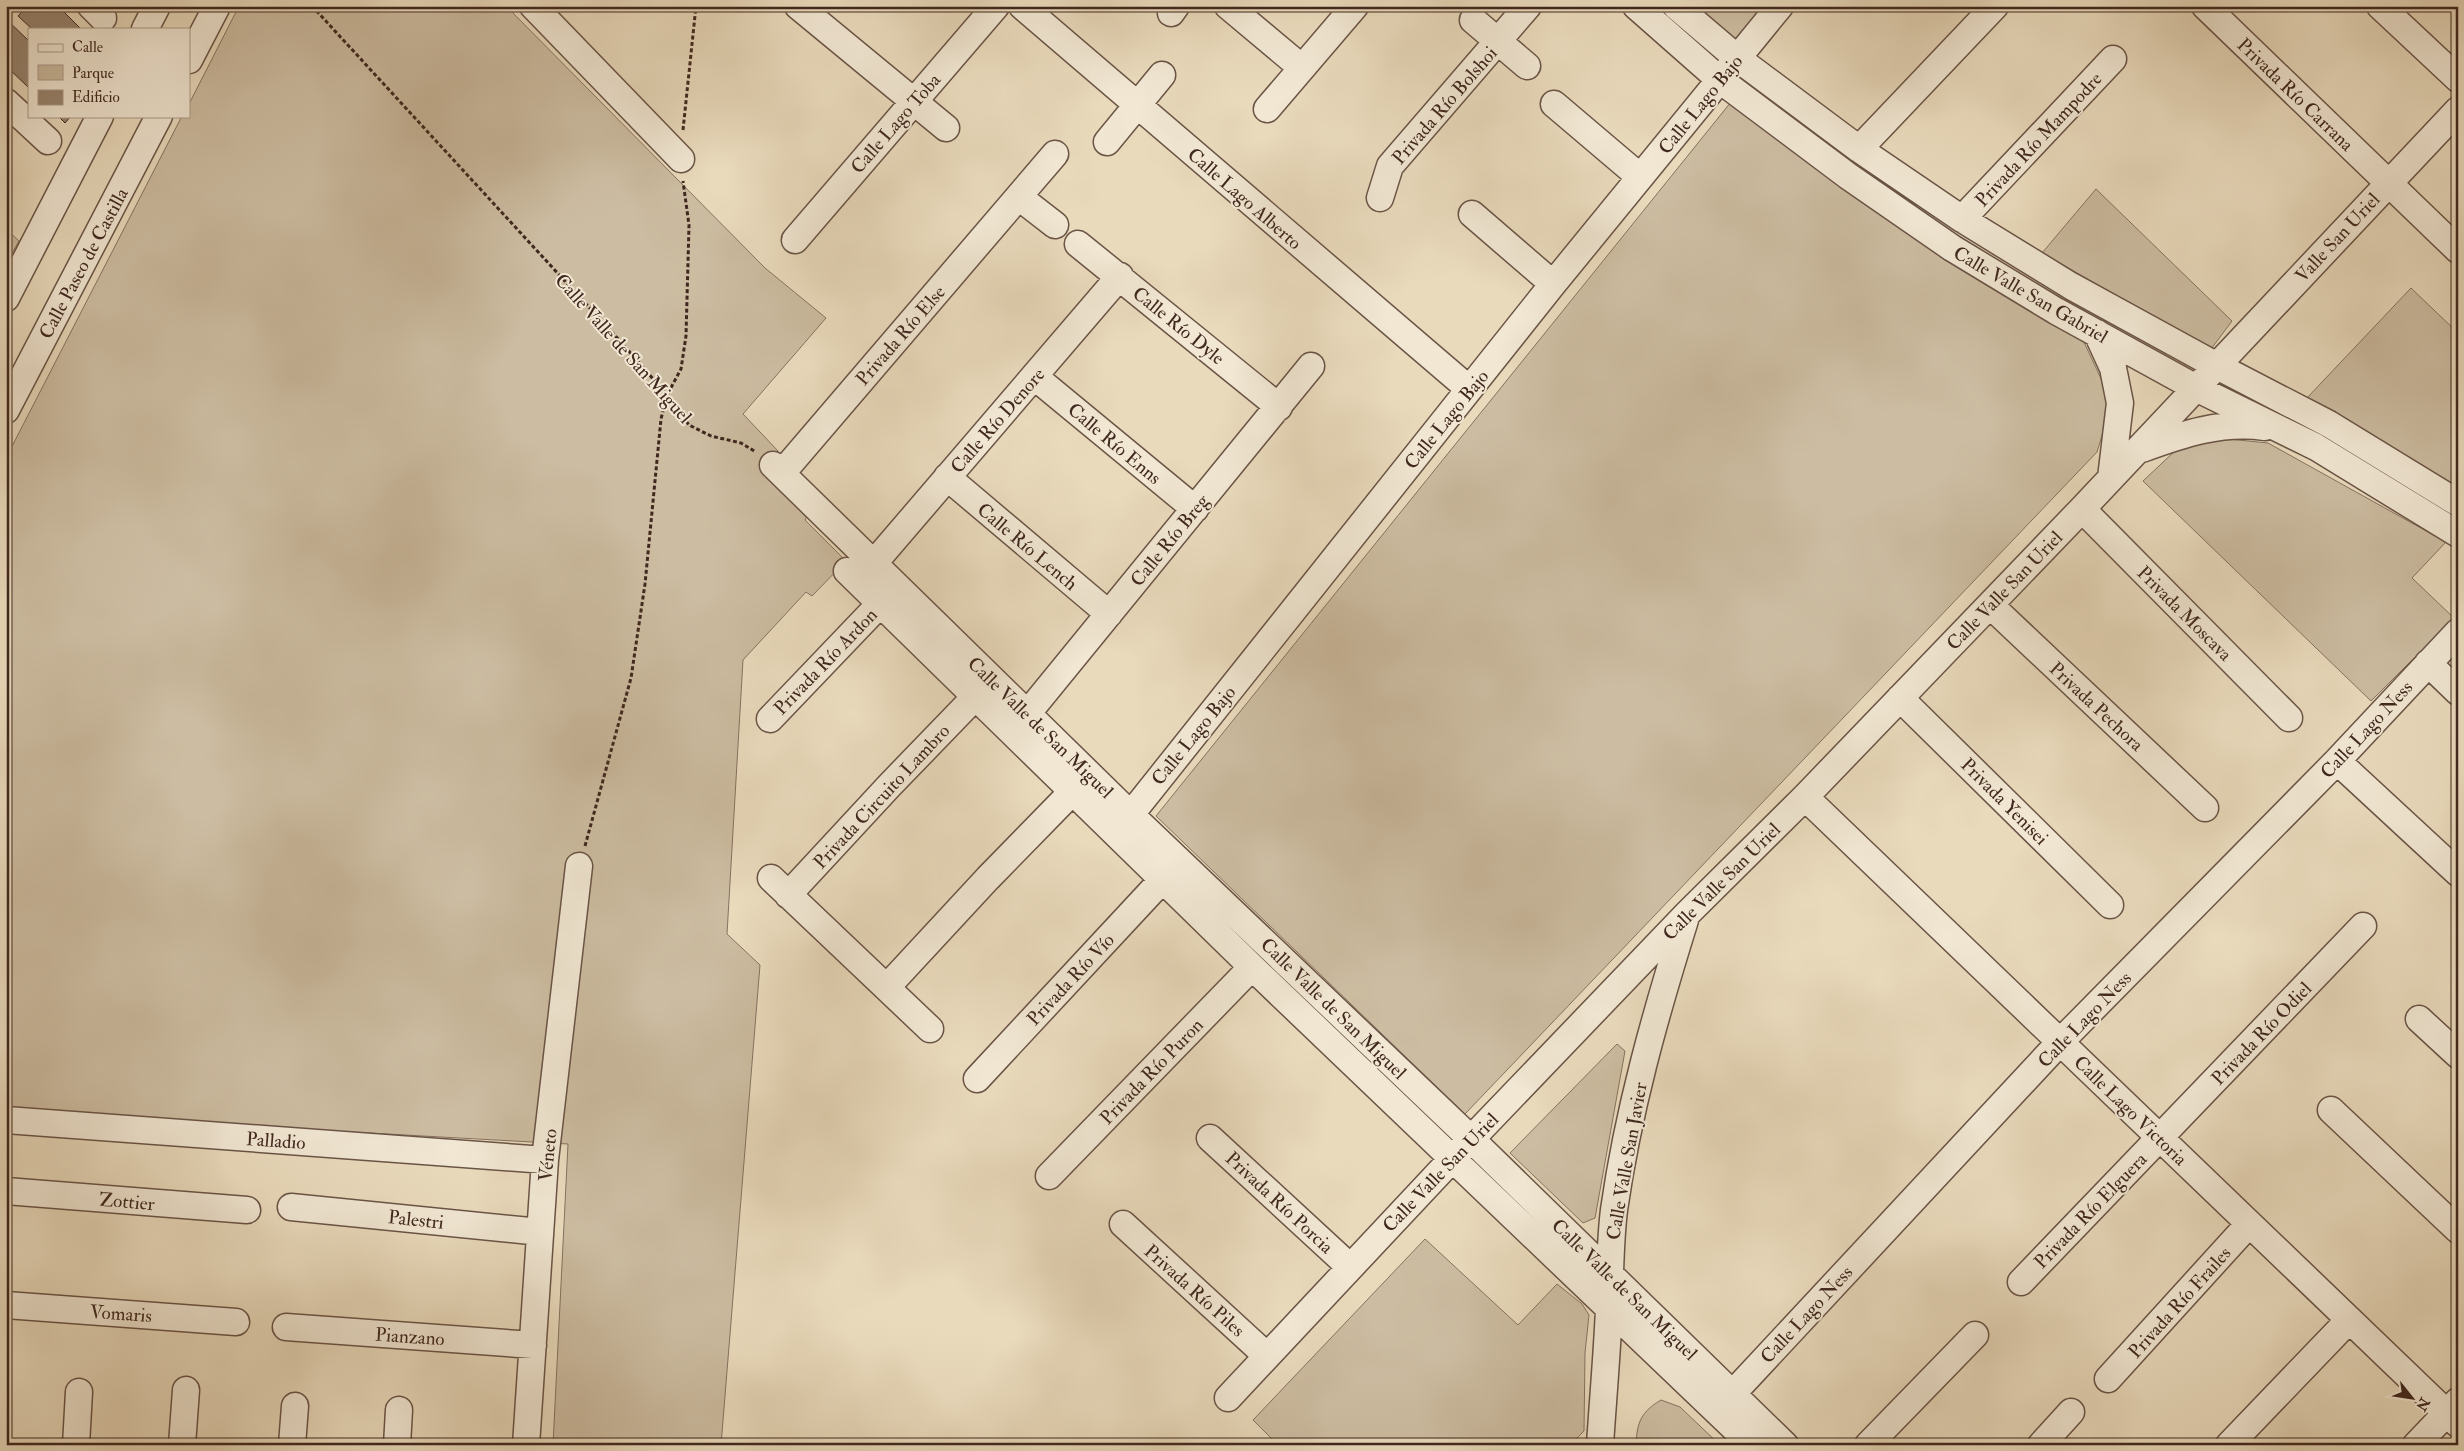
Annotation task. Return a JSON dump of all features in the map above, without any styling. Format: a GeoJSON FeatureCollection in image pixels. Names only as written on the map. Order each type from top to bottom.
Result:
{"type":"FeatureCollection","features":[{"type":"Feature","properties":{"kind":"street"},"geometry":{"type":"LineString","coordinates":[[146,28],[157,6]]}},
{"type":"Feature","properties":{"kind":"street"},"geometry":{"type":"LineString","coordinates":[[190,58],[216,6]]}},
{"type":"Feature","properties":{"kind":"street"},"geometry":{"type":"LineString","coordinates":[[533,6],[680,159]]}},
{"type":"Feature","properties":{"kind":"street"},"geometry":{"type":"LineString","coordinates":[[798,6],[826,14],[913,101],[946,128]]}},
{"type":"Feature","properties":{"kind":"street","name":"Calle Lago Toba"},"geometry":{"type":"LineString","coordinates":[[795,240],[996,6]]}},
{"type":"Feature","properties":{"kind":"street","name":"Calle Lago Alberto"},"geometry":{"type":"LineString","coordinates":[[1022,6],[1469,389]]}},
{"type":"Feature","properties":{"kind":"street"},"geometry":{"type":"LineString","coordinates":[[1228,6],[1302,68]]}},
{"type":"Feature","properties":{"kind":"street"},"geometry":{"type":"LineString","coordinates":[[1267,108],[1355,6]]}},
{"type":"Feature","properties":{"kind":"street","name":"Privada Río Bolshoi"},"geometry":{"type":"LineString","coordinates":[[1380,198],[1390,166],[1528,6]]}},
{"type":"Feature","properties":{"kind":"street","name":"Calle Valle San Gabriel"},"geometry":{"type":"LineString","coordinates":[[1636,6],[1720,80],[1848,176],[1952,248],[2097,333],[2196,388],[2316,447],[2458,534]]}},
{"type":"Feature","properties":{"kind":"street","name":"Calle Valle San Gabriel"},"geometry":{"type":"LineString","coordinates":[[1676,6],[1737,58],[1859,149],[1962,219],[2071,286],[2217,366],[2329,424],[2458,503]]}},
{"type":"Feature","properties":{"kind":"street","name":"Calle Lago Bajo"},"geometry":{"type":"LineString","coordinates":[[1123,824],[1553,284],[1780,6]]}},
{"type":"Feature","properties":{"kind":"street"},"geometry":{"type":"LineString","coordinates":[[1859,149],[1995,6]]}},
{"type":"Feature","properties":{"kind":"street","name":"Privada Río Carrana"},"geometry":{"type":"LineString","coordinates":[[2205,6],[2458,250]]}},
{"type":"Feature","properties":{"kind":"street"},"geometry":{"type":"LineString","coordinates":[[2380,6],[2458,79]]}},
{"type":"Feature","properties":{"kind":"street","name":"Privada Río Bolshoi"},"geometry":{"type":"LineString","coordinates":[[1473,20],[1527,66]]}},
{"type":"Feature","properties":{"kind":"street","name":"Privada Río Mampodre"},"geometry":{"type":"LineString","coordinates":[[1962,219],[2113,59]]}},
{"type":"Feature","properties":{"kind":"street"},"geometry":{"type":"LineString","coordinates":[[1107,142],[1162,75]]}},
{"type":"Feature","properties":{"kind":"street"},"geometry":{"type":"LineString","coordinates":[[6,102],[48,141]]}},
{"type":"Feature","properties":{"kind":"street"},"geometry":{"type":"LineString","coordinates":[[1554,104],[1640,177]]}},
{"type":"Feature","properties":{"kind":"street","name":"Valle San Uriel"},"geometry":{"type":"LineString","coordinates":[[2217,366],[2387,183],[2458,110]]}},
{"type":"Feature","properties":{"kind":"street"},"geometry":{"type":"LineString","coordinates":[[6,298],[99,118]]}},
{"type":"Feature","properties":{"kind":"street","name":"Calle Paseo de Castilla"},"geometry":{"type":"LineString","coordinates":[[6,410],[158,118]]}},
{"type":"Feature","properties":{"kind":"street","name":"Privada Río Else"},"geometry":{"type":"LineString","coordinates":[[778,469],[1055,154]]}},
{"type":"Feature","properties":{"kind":"street"},"geometry":{"type":"LineString","coordinates":[[1019,197],[1055,226]]}},
{"type":"Feature","properties":{"kind":"street"},"geometry":{"type":"LineString","coordinates":[[1472,214],[1553,284]]}},
{"type":"Feature","properties":{"kind":"street","name":"Calle Río Dyle"},"geometry":{"type":"LineString","coordinates":[[1078,244],[1120,276],[1279,407]]}},
{"type":"Feature","properties":{"kind":"street","name":"Calle Río Denore"},"geometry":{"type":"LineString","coordinates":[[874,563],[1120,276]]}},
{"type":"Feature","properties":{"kind":"street"},"geometry":{"type":"LineString","coordinates":[[2097,333],[2113,368],[2120,403],[2111,478]]}},
{"type":"Feature","properties":{"kind":"street","name":"Calle Río Breg"},"geometry":{"type":"LineString","coordinates":[[1027,714],[1311,366]]}},
{"type":"Feature","properties":{"kind":"street","name":"Calle Valle San Uriel"},"geometry":{"type":"LineString","coordinates":[[1228,1398],[1471,1139],[1687,914],[1805,797],[2217,366]]}},
{"type":"Feature","properties":{"kind":"street","name":"Calle Río Enns"},"geometry":{"type":"LineString","coordinates":[[1035,377],[1195,510]]}},
{"type":"Feature","properties":{"kind":"street"},"geometry":{"type":"LineString","coordinates":[[2137,451],[2190,432],[2224,425],[2248,425],[2279,429]]}},
{"type":"Feature","properties":{"kind":"street","name":"Calle Valle de San Miguel"},"geometry":{"type":"LineString","coordinates":[[778,469],[1027,714],[1123,824],[1164,878],[1252,967],[1609,1308],[1723,1403],[1785,1445]]}},
{"type":"Feature","properties":{"kind":"street","name":"Calle Río Lench"},"geometry":{"type":"LineString","coordinates":[[947,477],[1109,614]]}},
{"type":"Feature","properties":{"kind":"street","name":"Privada Moscava"},"geometry":{"type":"LineString","coordinates":[[2082,509],[2289,718]]}},
{"type":"Feature","properties":{"kind":"street","name":"Calle Valle de San Miguel"},"geometry":{"type":"LineString","coordinates":[[847,571],[1072,792],[1123,824],[1471,1139],[1608,1272],[1723,1403],[1752,1445]]}},
{"type":"Feature","properties":{"kind":"street","name":"Privada Río Ardon"},"geometry":{"type":"LineString","coordinates":[[770,719],[880,604]]}},
{"type":"Feature","properties":{"kind":"street","name":"Privada Pechora"},"geometry":{"type":"LineString","coordinates":[[1990,605],[2205,808]]}},
{"type":"Feature","properties":{"kind":"street","name":"Calle Lago Ness"},"geometry":{"type":"LineString","coordinates":[[1723,1403],[2061,1041],[2337,761],[2458,632]]}},
{"type":"Feature","properties":{"kind":"street"},"geometry":{"type":"LineString","coordinates":[[2428,663],[2458,692]]}},
{"type":"Feature","properties":{"kind":"street","name":"Privada Circuito Lambro"},"geometry":{"type":"LineString","coordinates":[[930,1029],[779,887],[889,786],[976,697]]}},
{"type":"Feature","properties":{"kind":"street","name":"Privada Yenisei"},"geometry":{"type":"LineString","coordinates":[[1900,698],[2110,905]]}},
{"type":"Feature","properties":{"kind":"street"},"geometry":{"type":"LineString","coordinates":[[2337,761],[2458,873]]}},
{"type":"Feature","properties":{"kind":"street"},"geometry":{"type":"LineString","coordinates":[[887,987],[988,878],[1072,792]]}},
{"type":"Feature","properties":{"kind":"street","name":"Calle Lago Victoria"},"geometry":{"type":"LineString","coordinates":[[1805,797],[2061,1041],[2159,1139],[2349,1320],[2454,1412]]}},
{"type":"Feature","properties":{"kind":"street","name":"Véneto"},"geometry":{"type":"LineString","coordinates":[[526,1445],[545,1160],[579,866]]}},
{"type":"Feature","properties":{"kind":"street","name":"Privada Río Vío"},"geometry":{"type":"LineString","coordinates":[[977,1079],[1164,878]]}},
{"type":"Feature","properties":{"kind":"street","name":"Calle Valle San Javier"},"geometry":{"type":"LineString","coordinates":[[1600,1445],[1609,1308],[1608,1272],[1614,1212],[1628,1121],[1656,1013],[1687,914]]}},
{"type":"Feature","properties":{"kind":"street","name":"Privada Río Odiel"},"geometry":{"type":"LineString","coordinates":[[2159,1139],[2363,926]]}},
{"type":"Feature","properties":{"kind":"street","name":"Privada Río Puron"},"geometry":{"type":"LineString","coordinates":[[1049,1176],[1252,967]]}},
{"type":"Feature","properties":{"kind":"street"},"geometry":{"type":"LineString","coordinates":[[2419,1019],[2458,1055]]}},
{"type":"Feature","properties":{"kind":"street"},"geometry":{"type":"LineString","coordinates":[[2331,1110],[2458,1230]]}},
{"type":"Feature","properties":{"kind":"street","name":"Palladio"},"geometry":{"type":"LineString","coordinates":[[6,1120],[545,1160]]}},
{"type":"Feature","properties":{"kind":"street","name":"Privada Río Porcia"},"geometry":{"type":"LineString","coordinates":[[1210,1138],[1350,1266]]}},
{"type":"Feature","properties":{"kind":"street","name":"Privada Río Elguera"},"geometry":{"type":"LineString","coordinates":[[2021,1282],[2159,1139]]}},
{"type":"Feature","properties":{"kind":"street","name":"Zottier"},"geometry":{"type":"LineString","coordinates":[[6,1191],[247,1210]]}},
{"type":"Feature","properties":{"kind":"street","name":"Palestri"},"geometry":{"type":"LineString","coordinates":[[291,1207],[540,1232]]}},
{"type":"Feature","properties":{"kind":"street","name":"Privada Río Piles"},"geometry":{"type":"LineString","coordinates":[[1123,1224],[1267,1356]]}},
{"type":"Feature","properties":{"kind":"street","name":"Privada Río Frailes"},"geometry":{"type":"LineString","coordinates":[[2108,1380],[2249,1224]]}},
{"type":"Feature","properties":{"kind":"street","name":"Vomaris"},"geometry":{"type":"LineString","coordinates":[[6,1305],[236,1322]]}},
{"type":"Feature","properties":{"kind":"street"},"geometry":{"type":"LineString","coordinates":[[2229,1445],[2349,1320]]}},
{"type":"Feature","properties":{"kind":"street","name":"Pianzano"},"geometry":{"type":"LineString","coordinates":[[286,1327],[533,1346]]}},
{"type":"Feature","properties":{"kind":"street"},"geometry":{"type":"LineString","coordinates":[[1868,1445],[1975,1335]]}},
{"type":"Feature","properties":{"kind":"street"},"geometry":{"type":"LineString","coordinates":[[182,1445],[186,1390]]}},
{"type":"Feature","properties":{"kind":"street"},"geometry":{"type":"LineString","coordinates":[[76,1445],[79,1392]]}},
{"type":"Feature","properties":{"kind":"street"},"geometry":{"type":"LineString","coordinates":[[292,1445],[295,1406]]}},
{"type":"Feature","properties":{"kind":"street"},"geometry":{"type":"LineString","coordinates":[[397,1445],[400,1410]]}},
{"type":"Feature","properties":{"kind":"street"},"geometry":{"type":"LineString","coordinates":[[2041,1445],[2071,1412]]}},
{"type":"Feature","properties":{"kind":"street"},"geometry":{"type":"LineString","coordinates":[[2416,1445],[2454,1412]]}},
{"type":"Feature","properties":{"kind":"path","name":"Calle Valle de San Miguel"},"geometry":{"type":"LineString","coordinates":[[312,6],[620,341],[667,395],[689,425],[712,436],[741,443],[778,469]]}},
{"type":"Feature","properties":{"kind":"path"},"geometry":{"type":"LineString","coordinates":[[579,866],[631,678],[645,584],[661,419],[667,395],[681,369],[686,336],[689,225],[680,159],[696,6]]}},
{"type":"Feature","properties":{"kind":"green space"},"geometry":{"type":"Polygon","coordinates":[[[239,6],[506,6],[765,268],[826,318],[743,414],[778,451],[764,466],[808,515],[805,520],[846,561],[812,596],[806,592],[743,660],[727,934],[760,965],[721,1445],[553,1445],[568,1144],[6,1113],[6,458],[181,118],[190,118],[190,102],[239,6]]]}},
{"type":"Feature","properties":{"kind":"green space"},"geometry":{"type":"Polygon","coordinates":[[[1690,6],[1768,6],[1736,45],[1690,6]]]}},
{"type":"Feature","properties":{"kind":"green space"},"geometry":{"type":"Polygon","coordinates":[[[1731,102],[2082,338],[2112,402],[2097,452],[1465,1114],[1156,816],[1731,102]]]}},
{"type":"Feature","properties":{"kind":"green space"},"geometry":{"type":"Polygon","coordinates":[[[2096,189],[2232,321],[2211,349],[2042,253],[2096,189]]]}},
{"type":"Feature","properties":{"kind":"green space"},"geometry":{"type":"Polygon","coordinates":[[[6,229],[19,241],[6,264],[6,229]]]}},
{"type":"Feature","properties":{"kind":"green space"},"geometry":{"type":"Polygon","coordinates":[[[2411,288],[2458,333],[2458,488],[2306,399],[2411,288]]]}},
{"type":"Feature","properties":{"kind":"green space"},"geometry":{"type":"Polygon","coordinates":[[[2218,438],[2268,443],[2446,542],[2412,578],[2454,618],[2371,701],[2143,481],[2177,449],[2218,438]]]}},
{"type":"Feature","properties":{"kind":"green space"},"geometry":{"type":"Polygon","coordinates":[[[1617,1044],[1625,1051],[1595,1218],[1583,1223],[1510,1153],[1617,1044]]]}},
{"type":"Feature","properties":{"kind":"green space"},"geometry":{"type":"Polygon","coordinates":[[[1425,1239],[1518,1325],[1557,1284],[1582,1304],[1589,1315],[1585,1353],[1584,1431],[1570,1445],[1278,1445],[1253,1420],[1425,1239]]]}},
{"type":"Feature","properties":{"kind":"green space"},"geometry":{"type":"Polygon","coordinates":[[[1661,1400],[1680,1407],[1720,1445],[1636,1445],[1641,1418],[1654,1404],[1661,1400]]]}},
{"type":"Feature","properties":{"kind":"building"},"geometry":{"type":"Polygon","coordinates":[[[27,6],[58,6],[80,28],[31,28],[18,16],[27,6]]]}},
{"type":"Feature","properties":{"kind":"building"},"geometry":{"type":"Polygon","coordinates":[[[6,19],[28,40],[28,87],[6,66],[6,19]]]}},
{"type":"Feature","properties":{"kind":"building"},"geometry":{"type":"Polygon","coordinates":[[[60,118],[69,118],[65,123],[60,118]]]}}]}
